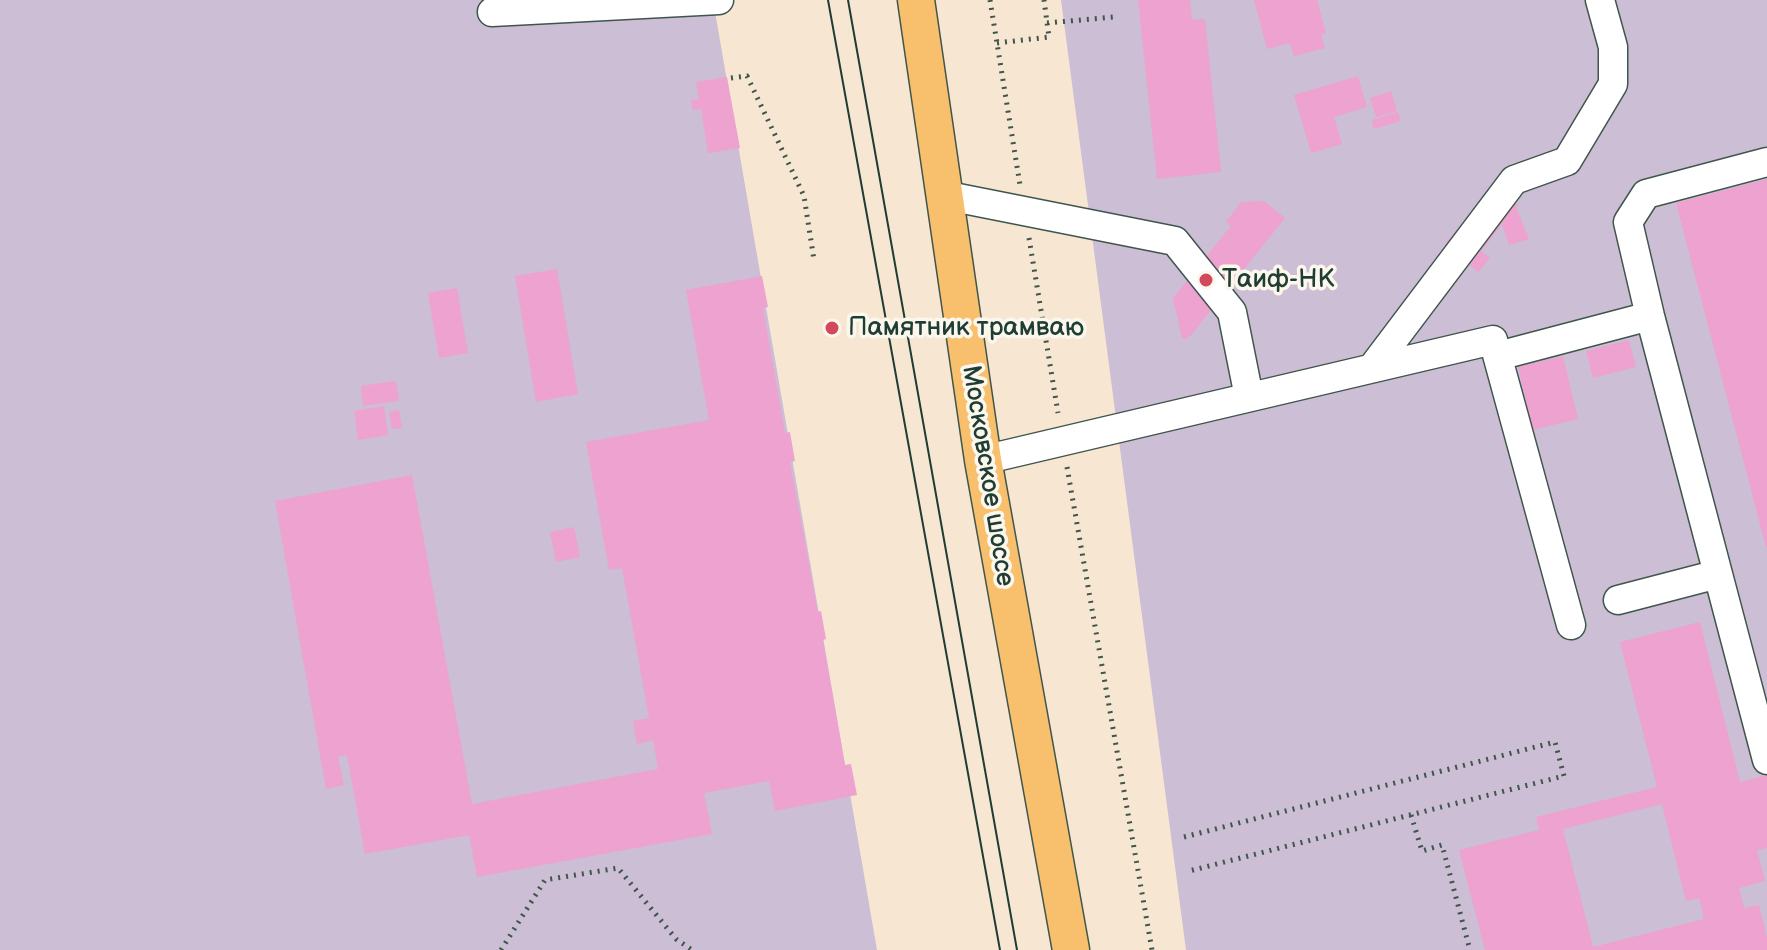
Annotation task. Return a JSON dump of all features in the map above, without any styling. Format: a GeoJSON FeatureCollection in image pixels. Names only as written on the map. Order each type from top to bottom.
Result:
{"type":"FeatureCollection","features":[{"type":"Feature","properties":{"kind":"main road","name":"Московское шоссе"},"geometry":{"type":"LineString","coordinates":[[916,0],[983,460],[1071,950]]}},
{"type":"Feature","properties":{"kind":"lane"},"geometry":{"type":"LineString","coordinates":[[492,12],[719,0]]}},
{"type":"Feature","properties":{"kind":"lane"},"geometry":{"type":"LineString","coordinates":[[1372,368],[1514,180],[1567,161],[1613,84],[1613,47],[1600,0]]}},
{"type":"Feature","properties":{"kind":"lane"},"geometry":{"type":"LineString","coordinates":[[1767,162],[1646,194],[1628,222],[1767,760]]}},
{"type":"Feature","properties":{"kind":"lane"},"geometry":{"type":"LineString","coordinates":[[943,195],[1175,241],[1232,312],[1249,397]]}},
{"type":"Feature","properties":{"kind":"lane"},"geometry":{"type":"LineString","coordinates":[[1498,356],[1650,316]]}},
{"type":"Feature","properties":{"kind":"lane"},"geometry":{"type":"LineString","coordinates":[[983,460],[1493,340],[1571,625]]}},
{"type":"Feature","properties":{"kind":"lane"},"geometry":{"type":"LineString","coordinates":[[1618,600],[1718,574]]}},
{"type":"Feature","properties":{"kind":"path"},"geometry":{"type":"LineString","coordinates":[[990,0],[1062,441],[1152,950]]}},
{"type":"Feature","properties":{"kind":"path"},"geometry":{"type":"LineString","coordinates":[[997,43],[1049,37],[1044,0]]}},
{"type":"Feature","properties":{"kind":"path"},"geometry":{"type":"LineString","coordinates":[[1047,23],[1114,17]]}},
{"type":"Feature","properties":{"kind":"path"},"geometry":{"type":"LineString","coordinates":[[731,78],[747,76],[804,196],[814,260]]}},
{"type":"Feature","properties":{"kind":"path"},"geometry":{"type":"LineString","coordinates":[[1184,837],[1555,742],[1564,776],[1189,871]]}},
{"type":"Feature","properties":{"kind":"path"},"geometry":{"type":"LineString","coordinates":[[1411,815],[1422,851],[1442,845],[1470,950]]}},
{"type":"Feature","properties":{"kind":"path"},"geometry":{"type":"LineString","coordinates":[[501,950],[545,880],[618,868],[676,939],[692,950]]}},
{"type":"Feature","properties":{"kind":"shaded area"},"geometry":{"type":"Polygon","coordinates":[[[0,0],[713,0],[877,950],[0,950],[0,0]]]}},
{"type":"Feature","properties":{"kind":"shaded area"},"geometry":{"type":"Polygon","coordinates":[[[1061,0],[1767,0],[1767,950],[1186,950],[1061,0]]]}},
{"type":"Feature","properties":{"kind":"building"},"geometry":{"type":"Polygon","coordinates":[[[1138,0],[1190,0],[1192,20],[1205,19],[1221,172],[1157,179],[1138,0]]]}},
{"type":"Feature","properties":{"kind":"building"},"geometry":{"type":"Polygon","coordinates":[[[1254,0],[1317,0],[1326,33],[1321,35],[1325,48],[1294,56],[1290,43],[1267,49],[1254,0]]]}},
{"type":"Feature","properties":{"kind":"building"},"geometry":{"type":"Polygon","coordinates":[[[1358,76],[1367,107],[1334,117],[1342,144],[1311,153],[1294,95],[1358,76]]]}},
{"type":"Feature","properties":{"kind":"building"},"geometry":{"type":"Polygon","coordinates":[[[727,77],[740,148],[708,153],[701,109],[693,110],[691,100],[699,99],[696,82],[727,77]]]}},
{"type":"Feature","properties":{"kind":"building"},"geometry":{"type":"Polygon","coordinates":[[[1391,91],[1397,111],[1376,117],[1370,98],[1391,91]]]}},
{"type":"Feature","properties":{"kind":"building"},"geometry":{"type":"Polygon","coordinates":[[[1398,112],[1401,121],[1374,129],[1372,120],[1398,112]]]}},
{"type":"Feature","properties":{"kind":"building"},"geometry":{"type":"Polygon","coordinates":[[[1767,179],[1767,547],[1766,547],[1676,203],[1767,179]]]}},
{"type":"Feature","properties":{"kind":"building"},"geometry":{"type":"Polygon","coordinates":[[[1493,185],[1518,205],[1516,207],[1529,239],[1509,245],[1502,224],[1481,251],[1490,258],[1478,272],[1445,244],[1493,185]]]}},
{"type":"Feature","properties":{"kind":"building"},"geometry":{"type":"Polygon","coordinates":[[[1264,201],[1285,218],[1191,335],[1187,339],[1182,338],[1173,298],[1231,226],[1226,222],[1241,202],[1264,201]]]}},
{"type":"Feature","properties":{"kind":"building"},"geometry":{"type":"Polygon","coordinates":[[[557,269],[578,394],[536,402],[515,276],[557,269]]]}},
{"type":"Feature","properties":{"kind":"building"},"geometry":{"type":"Polygon","coordinates":[[[762,276],[768,307],[763,308],[785,433],[790,432],[795,461],[790,462],[818,612],[821,611],[826,639],[823,640],[845,765],[851,764],[857,795],[775,811],[769,781],[704,793],[712,834],[477,877],[469,835],[365,854],[347,755],[338,757],[344,785],[326,789],[275,501],[412,475],[472,804],[658,769],[653,740],[637,744],[633,721],[649,718],[622,568],[609,570],[586,442],[709,420],[686,290],[762,276]]]}},
{"type":"Feature","properties":{"kind":"building"},"geometry":{"type":"Polygon","coordinates":[[[457,288],[468,353],[439,358],[428,293],[457,288]]]}},
{"type":"Feature","properties":{"kind":"building"},"geometry":{"type":"Polygon","coordinates":[[[1629,340],[1636,367],[1593,378],[1586,351],[1629,340]]]}},
{"type":"Feature","properties":{"kind":"building"},"geometry":{"type":"Polygon","coordinates":[[[1563,356],[1578,419],[1532,430],[1518,367],[1563,356]]]}},
{"type":"Feature","properties":{"kind":"building"},"geometry":{"type":"Polygon","coordinates":[[[396,381],[399,401],[363,406],[361,386],[396,381]]]}},
{"type":"Feature","properties":{"kind":"building"},"geometry":{"type":"Polygon","coordinates":[[[384,406],[388,435],[358,440],[354,411],[384,406]]]}},
{"type":"Feature","properties":{"kind":"building"},"geometry":{"type":"Polygon","coordinates":[[[399,410],[402,428],[392,429],[389,412],[399,410]]]}},
{"type":"Feature","properties":{"kind":"building"},"geometry":{"type":"Polygon","coordinates":[[[574,527],[580,557],[556,562],[550,532],[574,527]]]}},
{"type":"Feature","properties":{"kind":"building"},"geometry":{"type":"Polygon","coordinates":[[[1700,622],[1740,782],[1767,775],[1767,848],[1757,850],[1765,881],[1739,888],[1744,908],[1759,905],[1767,950],[1485,950],[1459,850],[1539,830],[1536,817],[1657,787],[1620,642],[1700,622]],[[1662,804],[1563,829],[1593,947],[1704,919],[1699,898],[1686,901],[1662,804]]]}},
{"type":"Feature","properties":{"kind":"tram line"},"geometry":{"type":"LineString","coordinates":[[828,0],[1000,950]]}},
{"type":"Feature","properties":{"kind":"tram line"},"geometry":{"type":"LineString","coordinates":[[848,0],[1017,950]]}},
{"type":"Feature","properties":{"kind":"place","name":"Таиф-НК"},"geometry":{"type":"Point","coordinates":[1206,280]}},
{"type":"Feature","properties":{"kind":"place","name":"Памятник трамваю"},"geometry":{"type":"Point","coordinates":[832,328]}}]}
